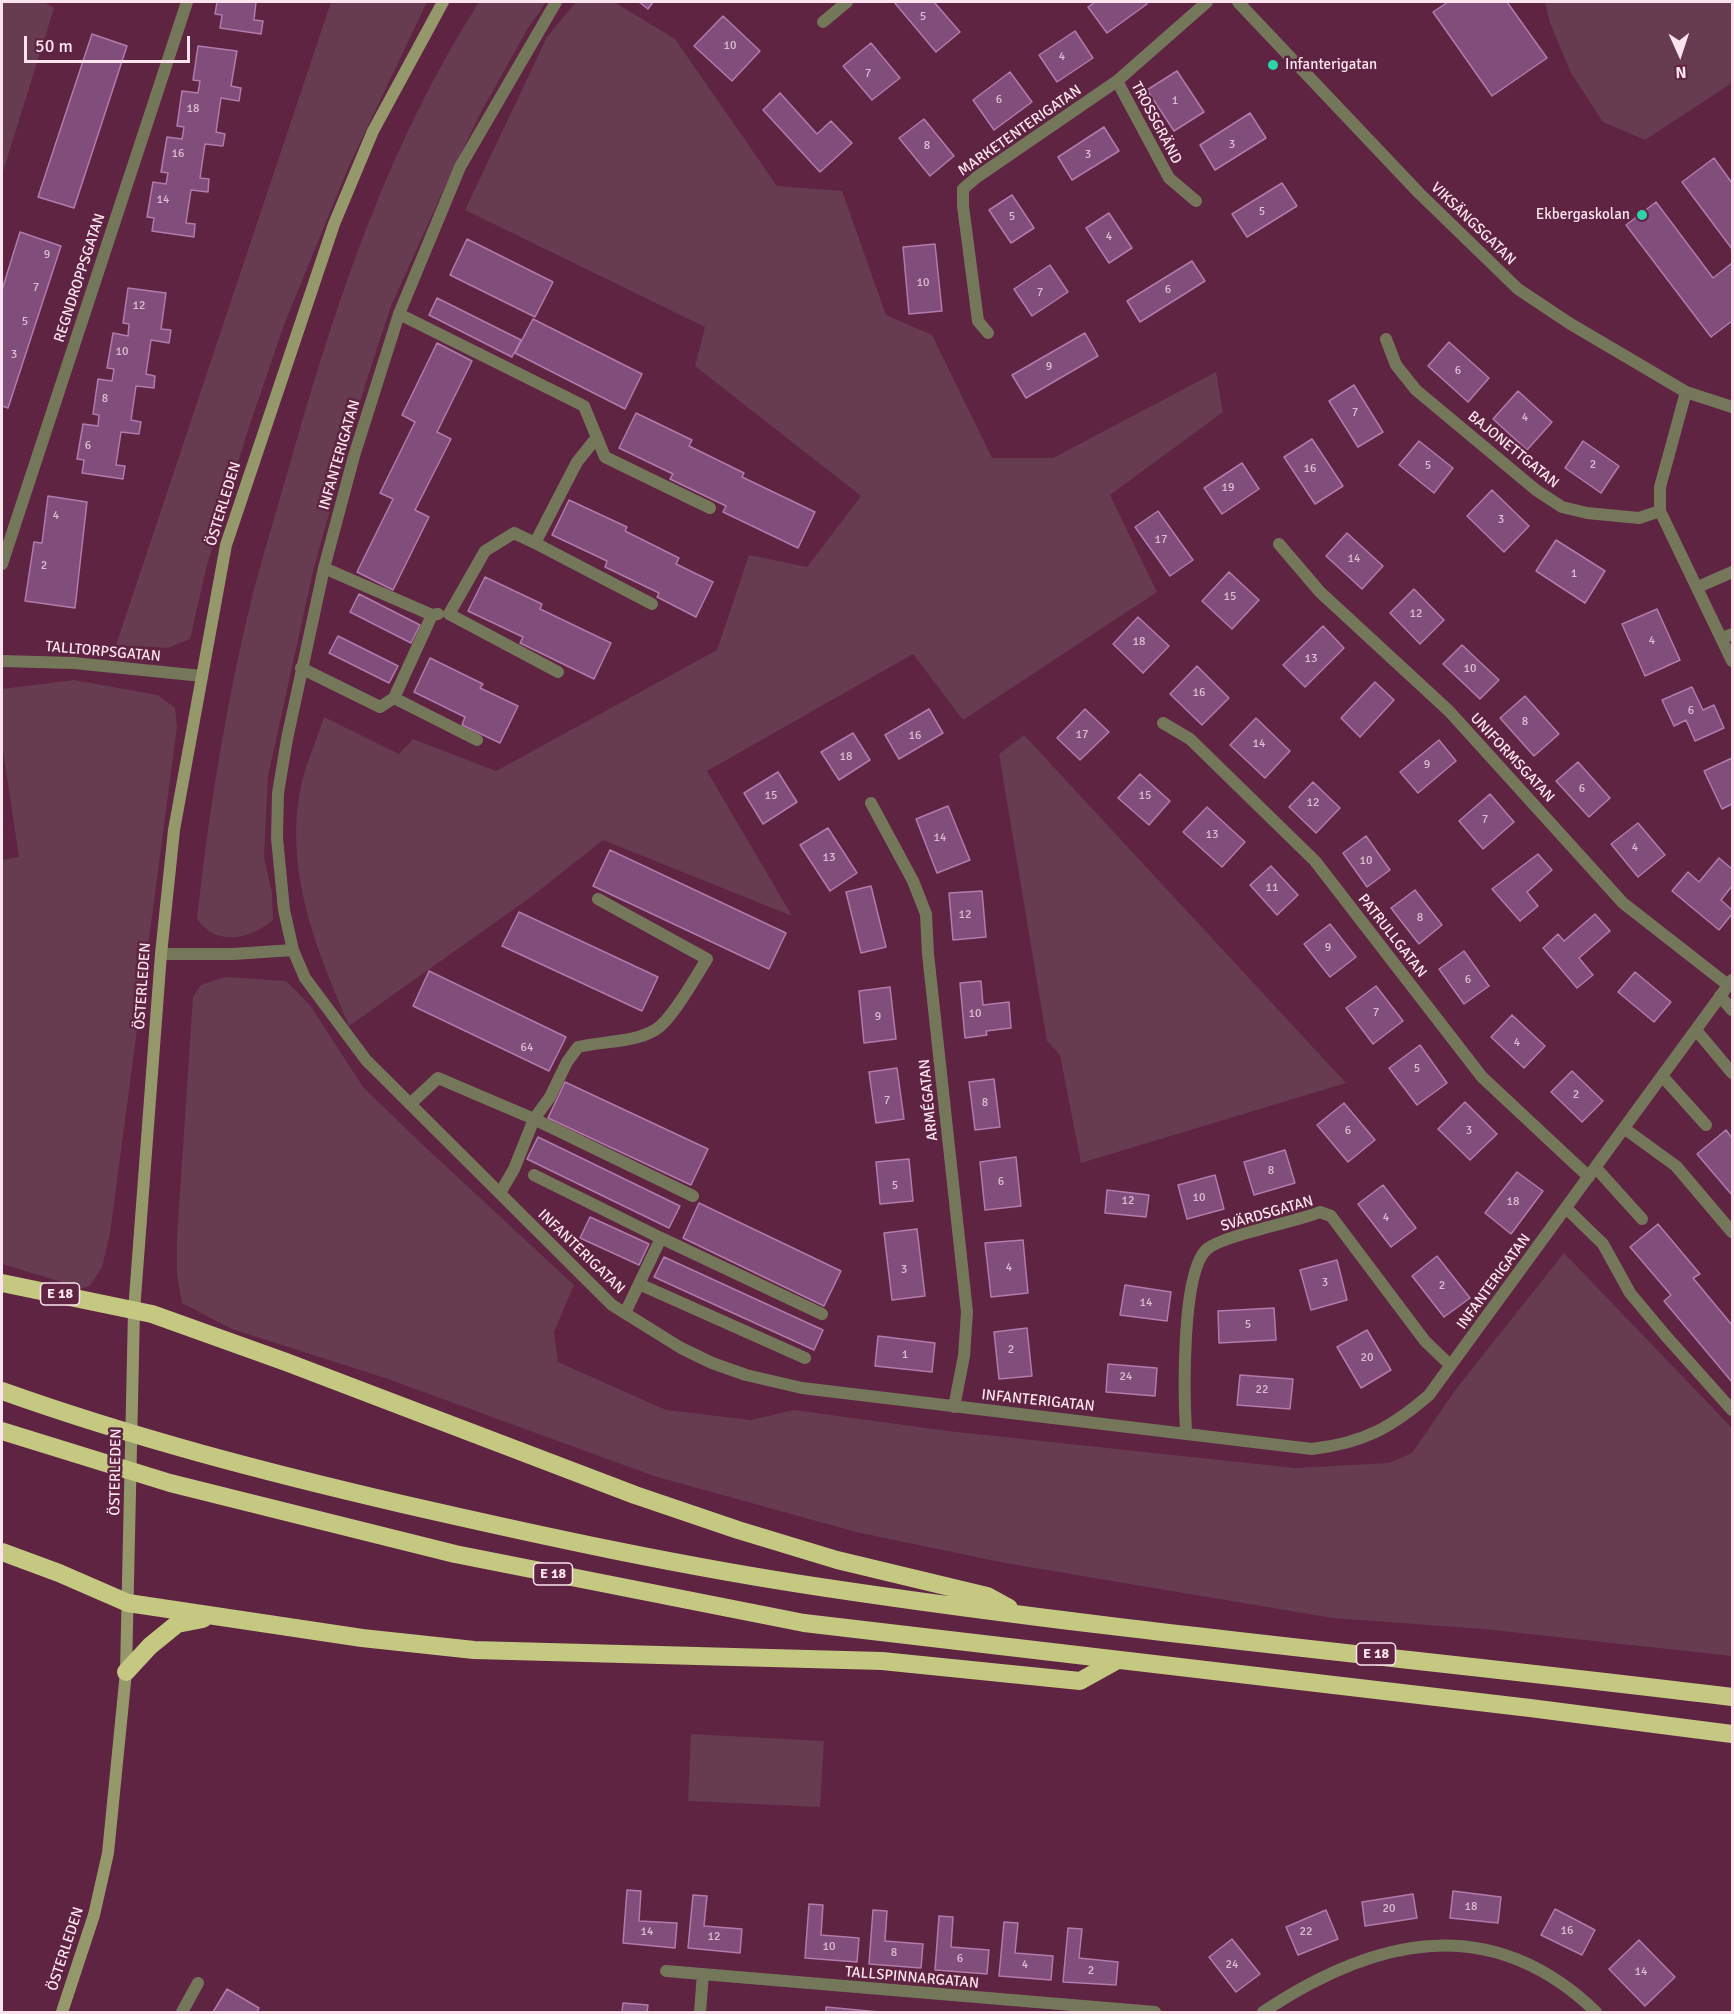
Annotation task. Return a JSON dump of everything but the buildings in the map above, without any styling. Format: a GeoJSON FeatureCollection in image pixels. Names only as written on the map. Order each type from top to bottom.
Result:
{"type":"FeatureCollection","features":[{"type":"Feature","properties":{"kind":"highway","name":"E 18"},"geometry":{"type":"LineString","coordinates":[[2,1283],[152,1314],[286,1362],[645,1498],[837,1560],[987,1596],[1019,1613]]}},
{"type":"Feature","properties":{"kind":"highway","name":"E 18"},"geometry":{"type":"LineString","coordinates":[[2,1391],[81,1419],[243,1467],[555,1539],[824,1588],[1732,1697]]}},
{"type":"Feature","properties":{"kind":"highway","name":"E 18"},"geometry":{"type":"LineString","coordinates":[[2,1431],[170,1483],[455,1554],[804,1623],[1530,1708],[1732,1734]]}},
{"type":"Feature","properties":{"kind":"highway"},"geometry":{"type":"LineString","coordinates":[[2,1552],[59,1573],[128,1603],[362,1638],[474,1650],[882,1661],[1080,1681],[1116,1660]]}},
{"type":"Feature","properties":{"kind":"highway"},"geometry":{"type":"LineString","coordinates":[[126,1672],[177,1624],[216,1617]]}},
{"type":"Feature","properties":{"kind":"main road","name":"ÖSTERLEDEN"},"geometry":{"type":"LineString","coordinates":[[62,2013],[94,1915],[108,1853],[126,1672],[134,1311],[161,954],[174,830],[226,545],[307,297],[334,224],[373,131],[443,2]]}},
{"type":"Feature","properties":{"kind":"street","name":"REGNDROPPSGATAN"},"geometry":{"type":"LineString","coordinates":[[2,564],[187,2]]}},
{"type":"Feature","properties":{"kind":"street","name":"INFANTERIGATAN"},"geometry":{"type":"LineString","coordinates":[[555,2],[460,167],[399,314],[354,456],[324,568],[301,668],[278,792],[279,858],[284,909],[293,950],[305,978],[332,1017],[366,1060],[612,1305],[681,1348],[746,1376],[802,1388],[1186,1432],[1312,1449],[1335,1446],[1367,1436],[1398,1422],[1430,1395],[1730,982]]}},
{"type":"Feature","properties":{"kind":"street"},"geometry":{"type":"LineString","coordinates":[[823,22],[847,2]]}},
{"type":"Feature","properties":{"kind":"street","name":"MARKETENTERIGATAN"},"geometry":{"type":"LineString","coordinates":[[988,333],[978,321],[963,206],[963,189],[977,177],[1118,81],[1207,2]]}},
{"type":"Feature","properties":{"kind":"street","name":"VIKSÄNGSGATAN"},"geometry":{"type":"LineString","coordinates":[[1238,2],[1420,194],[1518,289],[1569,323],[1686,392],[1732,407]]}},
{"type":"Feature","properties":{"kind":"street","name":"TROSSGRÄND"},"geometry":{"type":"LineString","coordinates":[[1118,81],[1169,178],[1196,201]]}},
{"type":"Feature","properties":{"kind":"street"},"geometry":{"type":"LineString","coordinates":[[399,314],[584,406],[605,457],[710,508]]}},
{"type":"Feature","properties":{"kind":"street","name":"BAJONETTGATAN"},"geometry":{"type":"LineString","coordinates":[[1386,339],[1396,365],[1416,390],[1536,490],[1562,507],[1587,513],[1639,518],[1660,511]]}},
{"type":"Feature","properties":{"kind":"street"},"geometry":{"type":"LineString","coordinates":[[1686,392],[1660,486],[1660,511],[1698,587],[1727,636],[1732,661]]}},
{"type":"Feature","properties":{"kind":"street"},"geometry":{"type":"LineString","coordinates":[[535,543],[577,462],[597,437]]}},
{"type":"Feature","properties":{"kind":"street"},"geometry":{"type":"LineString","coordinates":[[448,614],[485,551],[514,533],[652,604]]}},
{"type":"Feature","properties":{"kind":"street","name":"UNIFORMSGATAN"},"geometry":{"type":"LineString","coordinates":[[1279,544],[1320,592],[1456,720],[1623,903],[1730,982]]}},
{"type":"Feature","properties":{"kind":"street"},"geometry":{"type":"LineString","coordinates":[[324,568],[432,615],[448,614],[558,672]]}},
{"type":"Feature","properties":{"kind":"street"},"geometry":{"type":"LineString","coordinates":[[1698,587],[1732,572]]}},
{"type":"Feature","properties":{"kind":"street"},"geometry":{"type":"LineString","coordinates":[[301,668],[380,707],[394,698],[432,615]]}},
{"type":"Feature","properties":{"kind":"street","name":"TALLTORPSGATAN"},"geometry":{"type":"LineString","coordinates":[[2,661],[74,663],[202,676]]}},
{"type":"Feature","properties":{"kind":"street"},"geometry":{"type":"LineString","coordinates":[[394,698],[477,740]]}},
{"type":"Feature","properties":{"kind":"street","name":"PATRULLGATAN"},"geometry":{"type":"LineString","coordinates":[[1163,723],[1191,739],[1315,861],[1482,1077],[1592,1172],[1642,1219]]}},
{"type":"Feature","properties":{"kind":"street","name":"ARMÉGATAN"},"geometry":{"type":"LineString","coordinates":[[871,803],[914,881],[926,915],[929,966],[967,1312],[964,1356],[954,1407]]}},
{"type":"Feature","properties":{"kind":"street"},"geometry":{"type":"LineString","coordinates":[[500,1193],[514,1168],[534,1119],[550,1097],[567,1062],[578,1047],[618,1041],[656,1030],[685,995],[707,959],[598,899]]}},
{"type":"Feature","properties":{"kind":"street"},"geometry":{"type":"LineString","coordinates":[[161,954],[233,954],[293,950]]}},
{"type":"Feature","properties":{"kind":"street"},"geometry":{"type":"LineString","coordinates":[[1720,996],[1732,1010]]}},
{"type":"Feature","properties":{"kind":"street"},"geometry":{"type":"LineString","coordinates":[[1696,1030],[1732,1073]]}},
{"type":"Feature","properties":{"kind":"street"},"geometry":{"type":"LineString","coordinates":[[1663,1077],[1706,1125]]}},
{"type":"Feature","properties":{"kind":"street"},"geometry":{"type":"LineString","coordinates":[[410,1104],[438,1078],[534,1119],[693,1196]]}},
{"type":"Feature","properties":{"kind":"street"},"geometry":{"type":"LineString","coordinates":[[1625,1128],[1676,1166],[1732,1232]]}},
{"type":"Feature","properties":{"kind":"street"},"geometry":{"type":"LineString","coordinates":[[534,1175],[822,1314]]}},
{"type":"Feature","properties":{"kind":"street"},"geometry":{"type":"LineString","coordinates":[[1566,1208],[1603,1244],[1630,1293],[1732,1410]]}},
{"type":"Feature","properties":{"kind":"street","name":"SVÄRDSGATAN"},"geometry":{"type":"LineString","coordinates":[[1186,1432],[1183,1373],[1186,1323],[1199,1262],[1208,1248],[1320,1212],[1331,1216],[1425,1341],[1450,1365]]}},
{"type":"Feature","properties":{"kind":"street"},"geometry":{"type":"LineString","coordinates":[[625,1313],[661,1238]]}},
{"type":"Feature","properties":{"kind":"street"},"geometry":{"type":"LineString","coordinates":[[639,1284],[805,1358]]}},
{"type":"Feature","properties":{"kind":"street"},"geometry":{"type":"LineString","coordinates":[[1263,2013],[1316,1979],[1374,1954],[1418,1946],[1452,1945],[1500,1955],[1530,1966],[1583,2000],[1596,2013]]}},
{"type":"Feature","properties":{"kind":"street","name":"TALLSPINNARGATAN"},"geometry":{"type":"LineString","coordinates":[[666,1971],[1155,2013]]}},
{"type":"Feature","properties":{"kind":"street"},"geometry":{"type":"LineString","coordinates":[[700,2013],[703,1974]]}},
{"type":"Feature","properties":{"kind":"street"},"geometry":{"type":"LineString","coordinates":[[182,2013],[198,1983]]}},
{"type":"Feature","properties":{"kind":"shaded area"},"geometry":{"type":"Polygon","coordinates":[[[2,2],[44,2],[54,8],[2,175],[2,2]]]}},
{"type":"Feature","properties":{"kind":"shaded area"},"geometry":{"type":"Polygon","coordinates":[[[331,2],[427,2],[348,168],[284,325],[247,433],[207,565],[190,639],[168,648],[116,645],[331,2]]]}},
{"type":"Feature","properties":{"kind":"shaded area"},"geometry":{"type":"Polygon","coordinates":[[[479,2],[546,2],[528,28],[481,112],[391,306],[367,379],[314,567],[268,776],[264,857],[272,893],[273,920],[254,932],[224,937],[205,928],[197,919],[220,753],[235,671],[259,572],[310,394],[348,278],[370,220],[419,109],[447,55],[479,2]]]}},
{"type":"Feature","properties":{"kind":"shaded area"},"geometry":{"type":"Polygon","coordinates":[[[576,2],[614,2],[675,39],[777,186],[842,191],[886,315],[932,335],[992,458],[1053,458],[1216,372],[1223,412],[1110,495],[1157,592],[963,720],[913,654],[707,771],[792,916],[603,840],[531,897],[349,1026],[326,971],[307,914],[297,856],[296,826],[299,796],[324,717],[399,754],[413,739],[496,771],[717,650],[749,555],[807,567],[861,496],[695,366],[705,327],[465,210],[547,37],[576,2]]]}},
{"type":"Feature","properties":{"kind":"shaded area"},"geometry":{"type":"Polygon","coordinates":[[[1545,2],[1732,2],[1732,83],[1645,140],[1603,122],[1571,73],[1550,23],[1545,2]]]}},
{"type":"Feature","properties":{"kind":"shaded area"},"geometry":{"type":"Polygon","coordinates":[[[74,680],[158,695],[175,708],[177,727],[110,1234],[102,1267],[90,1286],[82,1288],[2,1264],[2,860],[19,857],[2,744],[2,689],[74,680]]]}},
{"type":"Feature","properties":{"kind":"shaded area"},"geometry":{"type":"Polygon","coordinates":[[[1024,735],[1346,1083],[1081,1163],[1060,1055],[1047,1041],[999,754],[1024,735]]]}},
{"type":"Feature","properties":{"kind":"shaded area"},"geometry":{"type":"Polygon","coordinates":[[[225,977],[286,981],[310,1005],[363,1087],[574,1285],[554,1332],[558,1362],[666,1410],[751,1420],[794,1410],[948,1431],[1295,1468],[1388,1463],[1412,1453],[1456,1389],[1564,1253],[1732,1428],[1732,1656],[1483,1629],[1332,1618],[1005,1563],[856,1532],[654,1476],[385,1378],[232,1329],[182,1303],[177,1275],[177,1238],[193,997],[201,985],[225,977]]]}},
{"type":"Feature","properties":{"kind":"shaded area"},"geometry":{"type":"Polygon","coordinates":[[[691,1734],[824,1741],[820,1807],[688,1801],[691,1734]]]}},
{"type":"Feature","properties":{"kind":"place","name":"Infanterigatan"},"geometry":{"type":"Point","coordinates":[1273,65]}},
{"type":"Feature","properties":{"kind":"place","name":"Ekbergaskolan"},"geometry":{"type":"Point","coordinates":[1642,215]}}]}
